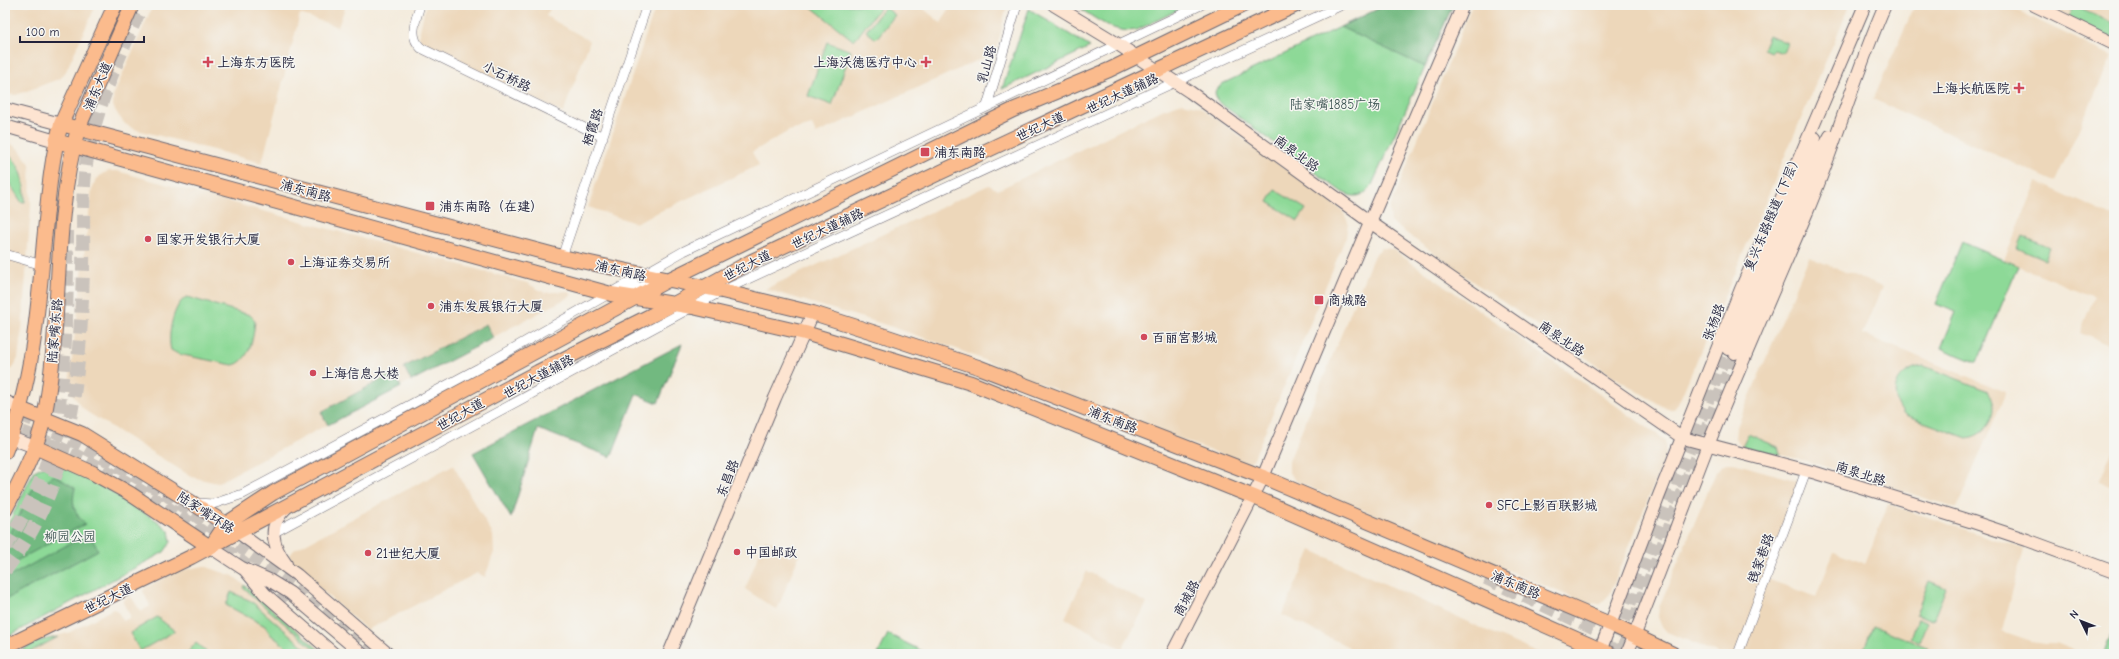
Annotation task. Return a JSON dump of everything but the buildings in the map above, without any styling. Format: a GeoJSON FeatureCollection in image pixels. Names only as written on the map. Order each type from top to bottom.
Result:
{"type":"FeatureCollection","features":[{"type":"Feature","properties":{"kind":"main road","name":"浦东大道"},"geometry":{"type":"LineString","coordinates":[[56,141],[61,124],[115,5]]}},
{"type":"Feature","properties":{"kind":"main road","name":"浦东大道"},"geometry":{"type":"LineString","coordinates":[[74,146],[78,129],[132,5]]}},
{"type":"Feature","properties":{"kind":"main road","name":"南泉北路"},"geometry":{"type":"LineString","coordinates":[[1054,5],[1118,44],[1176,83],[1370,222],[1683,438],[1806,471],[2014,535],[2114,572]]}},
{"type":"Feature","properties":{"kind":"main road","name":"世纪大道"},"geometry":{"type":"LineString","coordinates":[[210,547],[226,524],[273,493],[668,280],[1013,110],[1137,57],[1243,5]]}},
{"type":"Feature","properties":{"kind":"main road","name":"世纪大道"},"geometry":{"type":"LineString","coordinates":[[9,646],[238,533],[538,372],[674,304],[759,258],[1296,5]]}},
{"type":"Feature","properties":{"kind":"main road","name":"商城路"},"geometry":{"type":"LineString","coordinates":[[1172,654],[1263,478],[1463,5]]}},
{"type":"Feature","properties":{"kind":"main road","name":"张杨路"},"geometry":{"type":"LineString","coordinates":[[1603,652],[1610,624],[1741,289],[1829,91],[1865,5]]}},
{"type":"Feature","properties":{"kind":"main road"},"geometry":{"type":"LineString","coordinates":[[1627,654],[1708,445],[1757,325],[1807,212],[1885,5]]}},
{"type":"Feature","properties":{"kind":"main road"},"geometry":{"type":"LineString","coordinates":[[2034,5],[2114,44]]}},
{"type":"Feature","properties":{"kind":"main road","name":"复兴东路隧道 (下层)"},"geometry":{"type":"LineString","coordinates":[[1829,91],[1809,160],[1732,351],[1794,219],[1820,155],[1848,102]]}},
{"type":"Feature","properties":{"kind":"main road","name":"浦东南路"},"geometry":{"type":"LineString","coordinates":[[5,109],[562,257],[643,276],[722,291],[813,313],[978,367],[1263,478],[1610,624],[1673,654]]}},
{"type":"Feature","properties":{"kind":"main road","name":"浦东南路"},"geometry":{"type":"LineString","coordinates":[[5,126],[610,294],[693,307],[805,333],[971,383],[1254,497],[1603,652]]}},
{"type":"Feature","properties":{"kind":"main road","name":"陆家嘴东路"},"geometry":{"type":"LineString","coordinates":[[5,452],[8,437],[10,405],[26,385],[36,322],[51,167],[56,141]]}},
{"type":"Feature","properties":{"kind":"main road","name":"陆家嘴东路"},"geometry":{"type":"LineString","coordinates":[[5,510],[34,447],[44,417],[56,316],[68,170],[74,146]]}},
{"type":"Feature","properties":{"kind":"main road","name":"东昌路"},"geometry":{"type":"LineString","coordinates":[[669,654],[775,398],[813,313]]}},
{"type":"Feature","properties":{"kind":"main road","name":"陆家嘴环路"},"geometry":{"type":"LineString","coordinates":[[10,405],[44,417],[82,434],[226,524],[296,575],[388,654]]}},
{"type":"Feature","properties":{"kind":"main road","name":"陆家嘴环路"},"geometry":{"type":"LineString","coordinates":[[8,437],[93,473],[129,493],[242,568],[268,580],[290,593],[362,654]]}},
{"type":"Feature","properties":{"kind":"main road"},"geometry":{"type":"LineString","coordinates":[[286,507],[277,518],[273,533],[276,549],[286,564],[296,575]]}},
{"type":"Feature","properties":{"kind":"main road","name":"浦东南路"},"geometry":{"type":"LineString","coordinates":[[1348,538],[1479,580],[1358,518]]}},
{"type":"Feature","properties":{"kind":"main road","name":"陆家嘴环路"},"geometry":{"type":"LineString","coordinates":[[242,568],[265,594],[334,654]]}},
{"type":"Feature","properties":{"kind":"main road"},"geometry":{"type":"LineString","coordinates":[[287,601],[350,654]]}},
{"type":"Feature","properties":{"kind":"street","name":"小石桥路"},"geometry":{"type":"LineString","coordinates":[[420,5],[414,28],[415,40],[422,48],[603,137]]}},
{"type":"Feature","properties":{"kind":"street","name":"栖霞路"},"geometry":{"type":"LineString","coordinates":[[562,257],[647,5]]}},
{"type":"Feature","properties":{"kind":"street","name":"乳山路"},"geometry":{"type":"LineString","coordinates":[[987,106],[1016,5]]}},
{"type":"Feature","properties":{"kind":"street"},"geometry":{"type":"LineString","coordinates":[[186,498],[204,504],[213,504],[242,494],[479,368],[643,276],[684,251],[1201,5]]}},
{"type":"Feature","properties":{"kind":"street","name":"世纪大道辅路"},"geometry":{"type":"LineString","coordinates":[[273,533],[722,291],[1176,83],[1342,5]]}},
{"type":"Feature","properties":{"kind":"street"},"geometry":{"type":"LineString","coordinates":[[987,106],[1013,110]]}},
{"type":"Feature","properties":{"kind":"street"},"geometry":{"type":"LineString","coordinates":[[5,254],[42,265]]}},
{"type":"Feature","properties":{"kind":"street"},"geometry":{"type":"LineString","coordinates":[[610,294],[668,280]]}},
{"type":"Feature","properties":{"kind":"street","name":"钱家巷路"},"geometry":{"type":"LineString","coordinates":[[1738,654],[1806,471]]}},
{"type":"Feature","properties":{"kind":"shaded area"},"geometry":{"type":"Polygon","coordinates":[[[5,5],[96,5],[66,71],[61,78],[16,95],[5,94],[5,5]]]}},
{"type":"Feature","properties":{"kind":"shaded area","name":"上海东方医院"},"geometry":{"type":"Polygon","coordinates":[[[153,5],[346,5],[338,27],[300,14],[262,163],[134,129],[125,124],[118,115],[113,106],[113,96],[153,5]]]}},
{"type":"Feature","properties":{"kind":"shaded area"},"geometry":{"type":"Polygon","coordinates":[[[426,5],[552,5],[546,16],[590,41],[563,113],[420,42],[419,34],[426,5]]]}},
{"type":"Feature","properties":{"kind":"shaded area"},"geometry":{"type":"Polygon","coordinates":[[[656,5],[919,5],[941,23],[951,5],[1007,5],[996,52],[816,134],[812,125],[789,131],[752,152],[759,165],[635,223],[588,207],[656,5]]]}},
{"type":"Feature","properties":{"kind":"shaded area"},"geometry":{"type":"Polygon","coordinates":[[[1472,5],[1850,5],[1678,404],[1674,409],[1667,409],[1616,378],[1475,283],[1391,222],[1390,208],[1472,5]]]}},
{"type":"Feature","properties":{"kind":"shaded area","name":"上海长航医院"},"geometry":{"type":"Polygon","coordinates":[[[1915,5],[2006,5],[2112,56],[2055,182],[1873,99],[1915,5]]]}},
{"type":"Feature","properties":{"kind":"shaded area"},"geometry":{"type":"Polygon","coordinates":[[[2044,5],[2114,5],[2114,39],[2044,5]]]}},
{"type":"Feature","properties":{"kind":"shaded area"},"geometry":{"type":"Polygon","coordinates":[[[1183,103],[1200,107],[1342,210],[1348,222],[1346,237],[1296,358],[1254,458],[1248,464],[1162,433],[957,349],[880,323],[765,289],[989,185],[998,190],[1164,109],[1183,103]]]}},
{"type":"Feature","properties":{"kind":"shaded area"},"geometry":{"type":"Polygon","coordinates":[[[5,140],[19,149],[30,164],[31,205],[22,329],[18,358],[14,367],[5,374],[5,140]]]}},
{"type":"Feature","properties":{"kind":"shaded area"},"geometry":{"type":"Polygon","coordinates":[[[109,171],[117,171],[527,283],[545,293],[566,291],[571,293],[571,296],[217,483],[192,477],[87,412],[70,391],[69,384],[92,189],[96,180],[102,174],[109,171]]]}},
{"type":"Feature","properties":{"kind":"shaded area"},"geometry":{"type":"Polygon","coordinates":[[[2037,182],[2114,217],[2114,347],[2080,333],[2094,297],[2004,260],[2037,182]]]}},
{"type":"Feature","properties":{"kind":"shaded area"},"geometry":{"type":"Polygon","coordinates":[[[1382,248],[1392,249],[1665,440],[1666,454],[1610,594],[1601,603],[1588,604],[1297,482],[1289,473],[1289,461],[1374,255],[1382,248]]]}},
{"type":"Feature","properties":{"kind":"shaded area"},"geometry":{"type":"Polygon","coordinates":[[[1809,257],[1882,287],[1862,334],[2006,392],[1957,508],[1807,461],[1742,446],[1735,438],[1736,429],[1809,257]]]}},
{"type":"Feature","properties":{"kind":"shaded area"},"geometry":{"type":"Polygon","coordinates":[[[2114,447],[2114,488],[2099,482],[2114,447]]]}},
{"type":"Feature","properties":{"kind":"shaded area"},"geometry":{"type":"Polygon","coordinates":[[[1726,463],[1733,463],[1802,482],[1767,579],[1816,597],[1834,552],[1865,564],[1888,504],[2024,549],[2002,631],[2037,643],[2056,643],[2076,651],[2075,654],[1719,654],[1667,632],[1661,625],[1658,617],[1659,607],[1716,472],[1726,463]]]}},
{"type":"Feature","properties":{"kind":"shaded area"},"geometry":{"type":"Polygon","coordinates":[[[453,465],[493,535],[494,552],[485,577],[477,573],[367,630],[290,562],[290,555],[294,550],[453,465]]]}},
{"type":"Feature","properties":{"kind":"shaded area"},"geometry":{"type":"Polygon","coordinates":[[[765,539],[800,553],[777,610],[745,589],[765,539]]]}},
{"type":"Feature","properties":{"kind":"shaded area"},"geometry":{"type":"Polygon","coordinates":[[[1311,550],[1540,654],[1347,654],[1349,647],[1282,615],[1311,550]]]}},
{"type":"Feature","properties":{"kind":"shaded area"},"geometry":{"type":"Polygon","coordinates":[[[204,566],[233,576],[258,595],[327,654],[13,654],[38,640],[68,633],[113,609],[117,610],[123,621],[131,617],[123,603],[123,600],[129,596],[132,598],[141,612],[150,606],[143,591],[144,588],[178,571],[204,566]]]}},
{"type":"Feature","properties":{"kind":"shaded area"},"geometry":{"type":"Polygon","coordinates":[[[1087,571],[1147,603],[1122,649],[1065,618],[1087,571]]]}},
{"type":"Feature","properties":{"kind":"green space"},"geometry":{"type":"Polygon","coordinates":[[[809,5],[882,5],[854,41],[809,5]]]}},
{"type":"Feature","properties":{"kind":"green space"},"geometry":{"type":"Polygon","coordinates":[[[1092,5],[1188,5],[1137,30],[1129,31],[1108,26],[1082,10],[1092,5]]]}},
{"type":"Feature","properties":{"kind":"green space","name":"陆家嘴1885广场"},"geometry":{"type":"Polygon","coordinates":[[[1386,5],[1453,5],[1371,187],[1361,195],[1354,196],[1342,192],[1217,101],[1215,92],[1222,84],[1386,5]]]}},
{"type":"Feature","properties":{"kind":"green space"},"geometry":{"type":"Polygon","coordinates":[[[1386,5],[1453,5],[1425,67],[1340,27],[1386,5]]]}},
{"type":"Feature","properties":{"kind":"green space"},"geometry":{"type":"Polygon","coordinates":[[[2074,5],[2114,23],[2114,39],[2068,17],[2074,5]]]}},
{"type":"Feature","properties":{"kind":"green space"},"geometry":{"type":"Polygon","coordinates":[[[885,7],[895,15],[876,39],[866,31],[885,7]]]}},
{"type":"Feature","properties":{"kind":"green space"},"geometry":{"type":"Polygon","coordinates":[[[1029,9],[1090,47],[1002,89],[1029,9]]]}},
{"type":"Feature","properties":{"kind":"green space"},"geometry":{"type":"Polygon","coordinates":[[[1769,35],[1787,43],[1783,53],[1763,49],[1769,35]]]}},
{"type":"Feature","properties":{"kind":"green space"},"geometry":{"type":"Polygon","coordinates":[[[827,42],[851,51],[832,105],[808,96],[827,42]]]}},
{"type":"Feature","properties":{"kind":"green space"},"geometry":{"type":"Polygon","coordinates":[[[5,151],[11,156],[19,167],[23,180],[25,202],[22,203],[5,176],[5,151]]]}},
{"type":"Feature","properties":{"kind":"green space"},"geometry":{"type":"Polygon","coordinates":[[[1275,190],[1306,209],[1298,221],[1268,202],[1275,190]]]}},
{"type":"Feature","properties":{"kind":"green space"},"geometry":{"type":"Polygon","coordinates":[[[2022,236],[2050,248],[2045,260],[2017,248],[2022,236]]]}},
{"type":"Feature","properties":{"kind":"green space"},"geometry":{"type":"Polygon","coordinates":[[[1962,242],[2018,266],[1977,363],[1941,348],[1956,312],[1936,304],[1962,242]]]}},
{"type":"Feature","properties":{"kind":"green space"},"geometry":{"type":"Polygon","coordinates":[[[187,297],[250,315],[255,320],[254,333],[250,347],[239,363],[233,365],[178,354],[171,350],[170,337],[172,320],[178,306],[182,300],[187,297]]]}},
{"type":"Feature","properties":{"kind":"green space"},"geometry":{"type":"Polygon","coordinates":[[[486,324],[493,338],[411,381],[404,367],[486,324]]]}},
{"type":"Feature","properties":{"kind":"green space"},"geometry":{"type":"Polygon","coordinates":[[[682,344],[658,403],[636,394],[611,457],[538,429],[511,518],[473,453],[682,344]]]}},
{"type":"Feature","properties":{"kind":"green space"},"geometry":{"type":"Polygon","coordinates":[[[1924,366],[1988,391],[1992,398],[1994,413],[1987,427],[1982,432],[1967,438],[1905,415],[1899,407],[1896,399],[1895,391],[1897,384],[1901,377],[1907,372],[1914,368],[1924,366]]]}},
{"type":"Feature","properties":{"kind":"green space"},"geometry":{"type":"Polygon","coordinates":[[[394,373],[401,387],[328,425],[321,412],[394,373]]]}},
{"type":"Feature","properties":{"kind":"green space"},"geometry":{"type":"Polygon","coordinates":[[[1748,434],[1778,447],[1780,455],[1742,446],[1748,434]]]}},
{"type":"Feature","properties":{"kind":"green space","name":"柳园公园"},"geometry":{"type":"Polygon","coordinates":[[[50,463],[62,466],[91,479],[159,522],[169,531],[171,542],[164,552],[5,638],[5,531],[34,471],[50,463]]]}},
{"type":"Feature","properties":{"kind":"green space"},"geometry":{"type":"Polygon","coordinates":[[[54,475],[75,488],[73,499],[74,508],[78,516],[85,524],[5,567],[5,544],[35,484],[46,482],[54,475]]]}},
{"type":"Feature","properties":{"kind":"green space"},"geometry":{"type":"Polygon","coordinates":[[[89,533],[98,550],[5,600],[5,579],[89,533]]]}},
{"type":"Feature","properties":{"kind":"green space"},"geometry":{"type":"Polygon","coordinates":[[[1929,581],[1946,588],[1933,620],[1916,614],[1929,581]]]}},
{"type":"Feature","properties":{"kind":"green space"},"geometry":{"type":"Polygon","coordinates":[[[244,585],[324,654],[320,654],[243,588],[244,585]]]}},
{"type":"Feature","properties":{"kind":"green space"},"geometry":{"type":"Polygon","coordinates":[[[231,592],[251,601],[312,654],[296,654],[271,635],[265,626],[226,605],[231,592]]]}},
{"type":"Feature","properties":{"kind":"green space"},"geometry":{"type":"Polygon","coordinates":[[[157,617],[175,631],[140,651],[130,633],[157,617]]]}},
{"type":"Feature","properties":{"kind":"green space"},"geometry":{"type":"Polygon","coordinates":[[[1918,618],[1928,622],[1920,642],[1911,638],[1918,618]]]}},
{"type":"Feature","properties":{"kind":"green space"},"geometry":{"type":"Polygon","coordinates":[[[1873,626],[1927,647],[1924,654],[1862,654],[1873,626]]]}},
{"type":"Feature","properties":{"kind":"green space"},"geometry":{"type":"Polygon","coordinates":[[[888,634],[928,654],[878,654],[888,634]]]}},
{"type":"Feature","properties":{"kind":"green space"},"geometry":{"type":"Polygon","coordinates":[[[2111,635],[2114,636],[2114,654],[2103,654],[2111,635]]]}},
{"type":"Feature","properties":{"kind":"green space"},"geometry":{"type":"Polygon","coordinates":[[[58,637],[26,654],[15,654],[38,641],[58,637]]]}},
{"type":"Feature","properties":{"kind":"green space"},"geometry":{"type":"Polygon","coordinates":[[[196,643],[209,654],[188,652],[196,643]]]}},
{"type":"Feature","properties":{"kind":"tunnel"},"geometry":{"type":"LineString","coordinates":[[5,570],[28,537],[45,502],[59,465],[75,388],[79,348],[82,308],[83,200],[87,158],[91,138],[103,99],[142,5]]}},
{"type":"Feature","properties":{"kind":"tunnel"},"geometry":{"type":"LineString","coordinates":[[5,547],[28,508],[38,487],[46,466],[53,439],[62,380],[66,319],[67,231]]}},
{"type":"Feature","properties":{"kind":"tunnel"},"geometry":{"type":"LineString","coordinates":[[1611,654],[1728,349]]}},
{"type":"Feature","properties":{"kind":"tunnel"},"geometry":{"type":"LineString","coordinates":[[1621,654],[1735,353]]}},
{"type":"Feature","properties":{"kind":"tunnel"},"geometry":{"type":"LineString","coordinates":[[5,409],[34,421],[163,493],[298,589],[374,654]]}},
{"type":"Feature","properties":{"kind":"tunnel"},"geometry":{"type":"LineString","coordinates":[[5,425],[42,439],[80,457],[155,499],[225,548],[287,601]]}},
{"type":"Feature","properties":{"kind":"tunnel"},"geometry":{"type":"LineString","coordinates":[[1486,578],[1649,654]]}},
{"type":"Feature","properties":{"kind":"tunnel"},"geometry":{"type":"LineString","coordinates":[[1596,640],[1626,654]]}},
{"type":"Feature","properties":{"kind":"place","name":"上海东方医院"},"geometry":{"type":"Point","coordinates":[208,62]}},
{"type":"Feature","properties":{"kind":"place","name":"上海沃德医疗中心"},"geometry":{"type":"Point","coordinates":[926,62]}},
{"type":"Feature","properties":{"kind":"place","name":"上海长航医院"},"geometry":{"type":"Point","coordinates":[2019,88]}},
{"type":"Feature","properties":{"kind":"place","name":"浦东南路"},"geometry":{"type":"Point","coordinates":[925,152]}},
{"type":"Feature","properties":{"kind":"place","name":"浦东南路（在建）"},"geometry":{"type":"Point","coordinates":[430,206]}},
{"type":"Feature","properties":{"kind":"place","name":"国家开发银行大厦"},"geometry":{"type":"Point","coordinates":[148,239]}},
{"type":"Feature","properties":{"kind":"place","name":"上海证券交易所"},"geometry":{"type":"Point","coordinates":[291,262]}},
{"type":"Feature","properties":{"kind":"place","name":"商城路"},"geometry":{"type":"Point","coordinates":[1319,300]}},
{"type":"Feature","properties":{"kind":"place","name":"浦东发展银行大厦"},"geometry":{"type":"Point","coordinates":[431,306]}},
{"type":"Feature","properties":{"kind":"place","name":"百丽宫影城"},"geometry":{"type":"Point","coordinates":[1144,337]}},
{"type":"Feature","properties":{"kind":"place","name":"上海信息大楼"},"geometry":{"type":"Point","coordinates":[313,373]}},
{"type":"Feature","properties":{"kind":"place","name":"SFC上影百联影城"},"geometry":{"type":"Point","coordinates":[1489,505]}},
{"type":"Feature","properties":{"kind":"place","name":"中国邮政"},"geometry":{"type":"Point","coordinates":[737,552]}},
{"type":"Feature","properties":{"kind":"place","name":"21世纪大厦"},"geometry":{"type":"Point","coordinates":[368,553]}}]}
